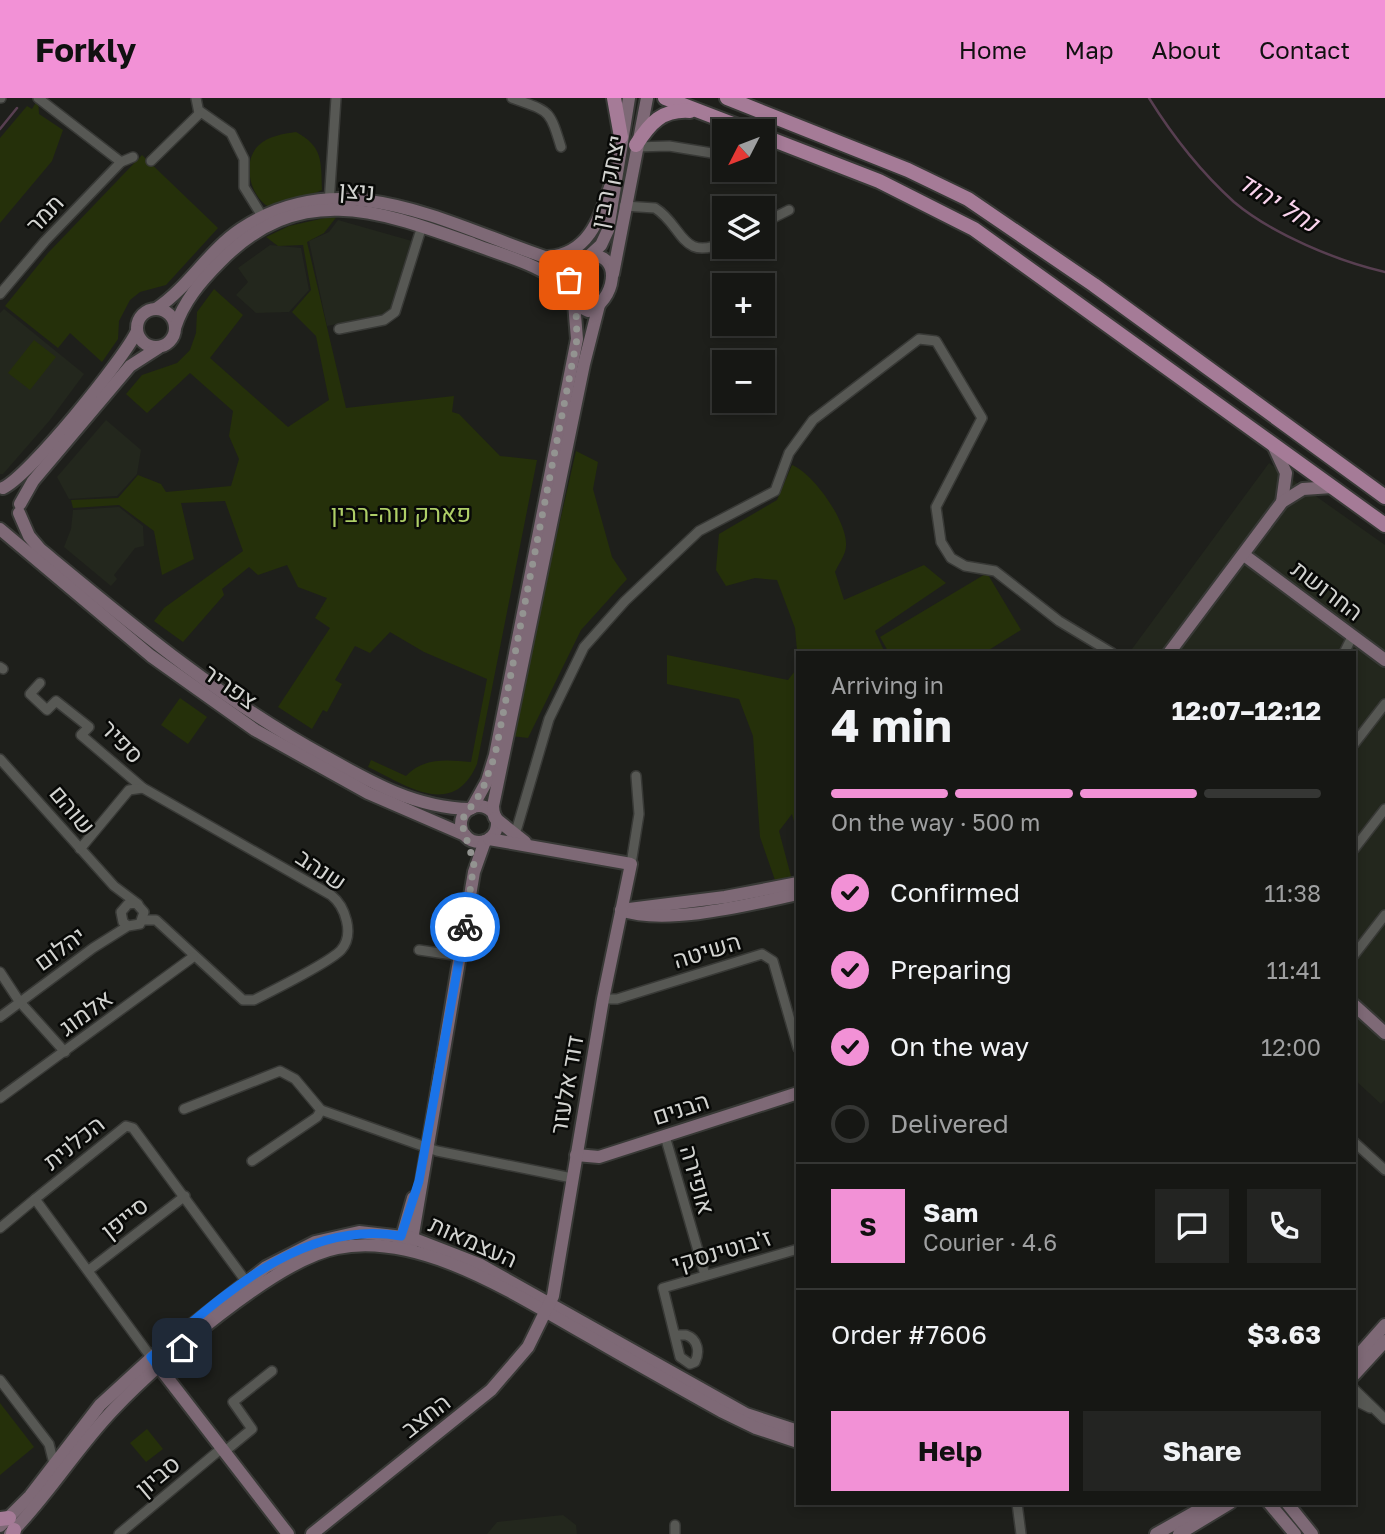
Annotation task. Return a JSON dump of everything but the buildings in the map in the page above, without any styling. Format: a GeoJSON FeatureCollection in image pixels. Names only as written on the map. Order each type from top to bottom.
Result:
{"type":"FeatureCollection","features":[{"type":"Feature","properties":{"kind":"main road"},"geometry":{"type":"LineString","coordinates":[[614,98],[621,137]]}},
{"type":"Feature","properties":{"kind":"main road"},"geometry":{"type":"LineString","coordinates":[[665,98],[722,119]]}},
{"type":"Feature","properties":{"kind":"main road"},"geometry":{"type":"LineString","coordinates":[[727,98],[908,170],[968,199],[1094,285],[1385,497]]}},
{"type":"Feature","properties":{"kind":"main road"},"geometry":{"type":"LineString","coordinates":[[636,146],[660,116],[674,111],[702,111]]}},
{"type":"Feature","properties":{"kind":"main road"},"geometry":{"type":"LineString","coordinates":[[775,141],[879,181],[974,229],[1385,526]]}},
{"type":"Feature","properties":{"kind":"street"},"geometry":{"type":"LineString","coordinates":[[37,98],[121,162]]}},
{"type":"Feature","properties":{"kind":"street"},"geometry":{"type":"LineString","coordinates":[[196,98],[199,113],[230,133],[244,159],[244,187],[262,216]]}},
{"type":"Feature","properties":{"kind":"street"},"geometry":{"type":"LineString","coordinates":[[329,204],[336,98]]}},
{"type":"Feature","properties":{"kind":"street"},"geometry":{"type":"LineString","coordinates":[[512,98],[545,110],[551,116],[561,147]]}},
{"type":"Feature","properties":{"kind":"street","name":"יצחק רבין"},"geometry":{"type":"LineString","coordinates":[[583,259],[606,235],[629,98]]}},
{"type":"Feature","properties":{"kind":"street","name":"יצחק רבין"},"geometry":{"type":"LineString","coordinates":[[613,274],[646,98]]}},
{"type":"Feature","properties":{"kind":"street"},"geometry":{"type":"LineString","coordinates":[[151,161],[199,113]]}},
{"type":"Feature","properties":{"kind":"street"},"geometry":{"type":"LineString","coordinates":[[636,146],[669,146],[712,153]]}},
{"type":"Feature","properties":{"kind":"street","name":"תמר"},"geometry":{"type":"LineString","coordinates":[[0,294],[45,241],[121,162],[133,157]]}},
{"type":"Feature","properties":{"kind":"street"},"geometry":{"type":"LineString","coordinates":[[543,257],[568,253],[591,234],[619,160]]}},
{"type":"Feature","properties":{"kind":"street","name":"ניצן"},"geometry":{"type":"LineString","coordinates":[[175,328],[191,295],[214,268],[243,242],[282,220],[352,197],[397,205],[543,257],[566,263],[583,259]]}},
{"type":"Feature","properties":{"kind":"street","name":"ניצן"},"geometry":{"type":"LineString","coordinates":[[156,309],[179,292],[228,238],[262,216],[290,206],[329,204],[377,212],[422,226],[539,268],[569,290]]}},
{"type":"Feature","properties":{"kind":"street"},"geometry":{"type":"LineString","coordinates":[[624,206],[655,208],[684,240],[698,248],[712,248]]}},
{"type":"Feature","properties":{"kind":"street"},"geometry":{"type":"LineString","coordinates":[[775,217],[789,210]]}},
{"type":"Feature","properties":{"kind":"street"},"geometry":{"type":"LineString","coordinates":[[339,329],[384,320],[395,312],[422,226]]}},
{"type":"Feature","properties":{"kind":"street"},"geometry":{"type":"LineString","coordinates":[[474,872],[472,855],[461,821],[490,773],[520,629],[577,339],[574,303],[569,290],[570,273],[583,259],[604,259],[613,274],[608,294],[599,305],[588,311],[574,303]]}},
{"type":"Feature","properties":{"kind":"street"},"geometry":{"type":"LineString","coordinates":[[404,1252],[426,1148],[474,872],[487,840],[495,831],[493,806],[584,364],[599,305]]}},
{"type":"Feature","properties":{"kind":"street"},"geometry":{"type":"LineString","coordinates":[[0,527],[13,521],[33,481],[130,366],[172,340],[175,328],[169,314],[156,309],[142,314],[137,331],[119,362],[27,470],[1,489]]}},
{"type":"Feature","properties":{"kind":"street"},"geometry":{"type":"LineString","coordinates":[[137,331],[143,343],[158,348]]}},
{"type":"Feature","properties":{"kind":"street"},"geometry":{"type":"LineString","coordinates":[[510,838],[549,719],[584,647],[625,601],[699,531],[775,491],[789,453],[813,420],[919,339],[936,341],[982,418],[936,507],[945,550],[958,563],[995,571],[1059,621],[1109,651]]}},
{"type":"Feature","properties":{"kind":"street"},"geometry":{"type":"LineString","coordinates":[[1273,445],[1286,473],[1282,502]]}},
{"type":"Feature","properties":{"kind":"street"},"geometry":{"type":"LineString","coordinates":[[1171,651],[1282,502],[1303,489],[1332,488]]}},
{"type":"Feature","properties":{"kind":"street","name":"צפריר"},"geometry":{"type":"LineString","coordinates":[[1,489],[15,494],[29,536],[40,549],[182,666],[240,706],[384,788],[431,806],[471,808]]}},
{"type":"Feature","properties":{"kind":"street","name":"צפריר"},"geometry":{"type":"LineString","coordinates":[[0,527],[161,664],[244,723],[352,785],[465,836]]}},
{"type":"Feature","properties":{"kind":"street","name":"החרושת"},"geometry":{"type":"LineString","coordinates":[[1244,555],[1385,660]]}},
{"type":"Feature","properties":{"kind":"street"},"geometry":{"type":"LineString","coordinates":[[1344,651],[1352,637]]}},
{"type":"Feature","properties":{"kind":"street","name":"ספיר"},"geometry":{"type":"LineString","coordinates":[[40,683],[30,694],[47,710],[56,701],[89,727],[81,735],[143,788]]}},
{"type":"Feature","properties":{"kind":"street"},"geometry":{"type":"LineString","coordinates":[[1356,741],[1385,704]]}},
{"type":"Feature","properties":{"kind":"street","name":"שוהם"},"geometry":{"type":"LineString","coordinates":[[0,759],[114,886],[139,905]]}},
{"type":"Feature","properties":{"kind":"street"},"geometry":{"type":"LineString","coordinates":[[465,836],[475,842],[510,838],[535,846],[631,864],[639,814],[636,776]]}},
{"type":"Feature","properties":{"kind":"street"},"geometry":{"type":"LineString","coordinates":[[80,849],[129,790],[143,788]]}},
{"type":"Feature","properties":{"kind":"street","name":"שנהב"},"geometry":{"type":"LineString","coordinates":[[143,788],[331,895],[346,914],[346,939],[341,950],[254,1000],[235,996],[156,920],[143,920]]}},
{"type":"Feature","properties":{"kind":"street"},"geometry":{"type":"LineString","coordinates":[[471,808],[486,808],[510,838]]}},
{"type":"Feature","properties":{"kind":"street"},"geometry":{"type":"LineString","coordinates":[[1356,846],[1385,809]]}},
{"type":"Feature","properties":{"kind":"street","name":"דוד אלעזר"},"geometry":{"type":"LineString","coordinates":[[549,1309],[603,999],[631,864]]}},
{"type":"Feature","properties":{"kind":"street"},"geometry":{"type":"LineString","coordinates":[[621,910],[725,897],[796,883]]}},
{"type":"Feature","properties":{"kind":"street","name":"שוהם"},"geometry":{"type":"LineString","coordinates":[[114,886],[124,918]]}},
{"type":"Feature","properties":{"kind":"street"},"geometry":{"type":"LineString","coordinates":[[621,910],[661,916],[796,894]]}},
{"type":"Feature","properties":{"kind":"street"},"geometry":{"type":"LineString","coordinates":[[128,904],[139,905],[144,912],[143,920],[137,926],[124,918],[128,904]]}},
{"type":"Feature","properties":{"kind":"street"},"geometry":{"type":"LineString","coordinates":[[1356,952],[1385,915]]}},
{"type":"Feature","properties":{"kind":"street","name":"יהלום"},"geometry":{"type":"LineString","coordinates":[[0,1017],[19,1000],[109,938],[124,918]]}},
{"type":"Feature","properties":{"kind":"street"},"geometry":{"type":"LineString","coordinates":[[419,950],[460,956]]}},
{"type":"Feature","properties":{"kind":"street","name":"השיטה"},"geometry":{"type":"LineString","coordinates":[[603,999],[617,999],[762,954],[774,961],[796,1041]]}},
{"type":"Feature","properties":{"kind":"street","name":"אלמוג"},"geometry":{"type":"LineString","coordinates":[[0,1098],[193,957]]}},
{"type":"Feature","properties":{"kind":"street"},"geometry":{"type":"LineString","coordinates":[[0,972],[19,1000],[65,1052]]}},
{"type":"Feature","properties":{"kind":"street"},"geometry":{"type":"LineString","coordinates":[[1356,1006],[1382,1025]]}},
{"type":"Feature","properties":{"kind":"street"},"geometry":{"type":"LineString","coordinates":[[184,1109],[280,1071],[295,1079],[321,1110],[426,1148],[572,1178]]}},
{"type":"Feature","properties":{"kind":"street","name":"הבנים"},"geometry":{"type":"LineString","coordinates":[[576,1154],[599,1157],[796,1094]]}},
{"type":"Feature","properties":{"kind":"street"},"geometry":{"type":"LineString","coordinates":[[252,1161],[310,1124],[321,1110]]}},
{"type":"Feature","properties":{"kind":"street","name":"הכלנית"},"geometry":{"type":"LineString","coordinates":[[155,1363],[35,1199],[125,1126],[133,1128],[249,1287]]}},
{"type":"Feature","properties":{"kind":"street","name":"אופירה"},"geometry":{"type":"LineString","coordinates":[[665,1136],[705,1275]]}},
{"type":"Feature","properties":{"kind":"street"},"geometry":{"type":"LineString","coordinates":[[1356,1144],[1385,1170]]}},
{"type":"Feature","properties":{"kind":"street","name":"סייפן"},"geometry":{"type":"LineString","coordinates":[[89,1270],[185,1196]]}},
{"type":"Feature","properties":{"kind":"street"},"geometry":{"type":"LineString","coordinates":[[0,1227],[35,1199]]}},
{"type":"Feature","properties":{"kind":"street","name":"העצמאות"},"geometry":{"type":"LineString","coordinates":[[8,1527],[100,1405],[300,1248],[326,1238],[368,1232],[407,1237],[480,1264],[549,1309],[721,1411],[757,1428],[796,1441]]}},
{"type":"Feature","properties":{"kind":"street","name":"העצמאות"},"geometry":{"type":"LineString","coordinates":[[249,1287],[321,1252],[354,1246],[404,1252],[477,1275],[549,1309],[746,1414],[796,1430]]}},
{"type":"Feature","properties":{"kind":"street","name":"ז'בוטינסקי"},"geometry":{"type":"LineString","coordinates":[[676,1335],[663,1288],[796,1250]]}},
{"type":"Feature","properties":{"kind":"street","name":"החצב"},"geometry":{"type":"LineString","coordinates":[[312,1534],[491,1390],[522,1355],[549,1309]]}},
{"type":"Feature","properties":{"kind":"street"},"geometry":{"type":"LineString","coordinates":[[1356,1358],[1385,1325]]}},
{"type":"Feature","properties":{"kind":"street"},"geometry":{"type":"LineString","coordinates":[[1356,1373],[1385,1341]]}},
{"type":"Feature","properties":{"kind":"street"},"geometry":{"type":"LineString","coordinates":[[155,1363],[288,1534]]}},
{"type":"Feature","properties":{"kind":"street","name":"העצמאות"},"geometry":{"type":"LineString","coordinates":[[8,1527],[155,1363]]}},
{"type":"Feature","properties":{"kind":"street","name":"סביון"},"geometry":{"type":"LineString","coordinates":[[119,1534],[253,1429],[233,1402],[272,1371]]}},
{"type":"Feature","properties":{"kind":"street"},"geometry":{"type":"LineString","coordinates":[[0,1380],[49,1444],[54,1464]]}},
{"type":"Feature","properties":{"kind":"street"},"geometry":{"type":"LineString","coordinates":[[1356,1391],[1385,1419]]}},
{"type":"Feature","properties":{"kind":"street"},"geometry":{"type":"LineString","coordinates":[[1356,1401],[1375,1410]]}},
{"type":"Feature","properties":{"kind":"street"},"geometry":{"type":"LineString","coordinates":[[49,1444],[68,1445]]}},
{"type":"Feature","properties":{"kind":"street"},"geometry":{"type":"LineString","coordinates":[[1017,1505],[1021,1534]]}},
{"type":"Feature","properties":{"kind":"street"},"geometry":{"type":"LineString","coordinates":[[1156,1534],[1207,1505]]}},
{"type":"Feature","properties":{"kind":"street"},"geometry":{"type":"LineString","coordinates":[[1179,1534],[1229,1505]]}},
{"type":"Feature","properties":{"kind":"street"},"geometry":{"type":"LineString","coordinates":[[1289,1505],[1312,1534]]}},
{"type":"Feature","properties":{"kind":"street"},"geometry":{"type":"LineString","coordinates":[[1271,1507],[1295,1534]]}},
{"type":"Feature","properties":{"kind":"shaded area"},"geometry":{"type":"Polygon","coordinates":[[[338,220],[412,241],[393,308],[384,315],[327,326],[309,241],[329,232],[338,220]]]}},
{"type":"Feature","properties":{"kind":"shaded area"},"geometry":{"type":"Polygon","coordinates":[[[270,245],[301,248],[309,290],[289,312],[256,313],[236,295],[248,282],[238,268],[270,245]]]}},
{"type":"Feature","properties":{"kind":"shaded area"},"geometry":{"type":"Polygon","coordinates":[[[4,309],[84,374],[50,420],[3,474],[0,474],[0,313],[4,309]]]}},
{"type":"Feature","properties":{"kind":"shaded area"},"geometry":{"type":"Polygon","coordinates":[[[106,420],[141,450],[137,474],[117,496],[69,499],[57,477],[106,420]]]}},
{"type":"Feature","properties":{"kind":"shaded area"},"geometry":{"type":"Polygon","coordinates":[[[1269,463],[1385,545],[1385,1100],[1381,1104],[1356,1081],[1356,651],[1130,651],[1269,463]]]}},
{"type":"Feature","properties":{"kind":"shaded area"},"geometry":{"type":"Polygon","coordinates":[[[119,507],[143,526],[144,546],[135,548],[114,575],[117,579],[111,586],[64,547],[71,529],[73,510],[119,507]]]}},
{"type":"Feature","properties":{"kind":"shaded area"},"geometry":{"type":"Polygon","coordinates":[[[563,1515],[576,1525],[577,1534],[487,1534],[497,1522],[563,1515]]]}},
{"type":"Feature","properties":{"kind":"green space"},"geometry":{"type":"Polygon","coordinates":[[[38,99],[39,114],[63,130],[52,161],[0,223],[0,138],[27,106],[32,109],[38,99]]]}},
{"type":"Feature","properties":{"kind":"green space"},"geometry":{"type":"Polygon","coordinates":[[[296,132],[311,143],[319,155],[322,190],[294,203],[271,208],[258,197],[253,188],[250,160],[253,152],[267,139],[296,132]]]}},
{"type":"Feature","properties":{"kind":"green space"},"geometry":{"type":"Polygon","coordinates":[[[142,155],[218,228],[166,285],[140,292],[130,300],[119,321],[118,339],[102,362],[70,333],[58,348],[5,306],[48,253],[142,155]]]}},
{"type":"Feature","properties":{"kind":"green space","name":"פארק נוה-רבין"},"geometry":{"type":"Polygon","coordinates":[[[338,215],[324,233],[307,242],[346,408],[454,396],[452,412],[459,414],[500,456],[537,460],[477,764],[467,781],[455,791],[442,794],[413,789],[368,767],[371,760],[406,776],[428,763],[471,762],[487,679],[424,652],[390,632],[370,653],[355,646],[335,680],[342,684],[327,712],[323,710],[312,729],[278,707],[330,628],[315,618],[327,598],[298,587],[287,565],[258,575],[249,567],[222,589],[224,595],[183,642],[154,621],[164,608],[243,551],[225,501],[181,503],[194,559],[162,575],[154,531],[119,505],[73,508],[71,500],[118,498],[138,475],[161,484],[166,492],[231,486],[239,459],[229,436],[233,411],[190,373],[147,413],[126,394],[142,375],[177,363],[190,350],[196,333],[197,312],[214,289],[243,315],[210,358],[288,427],[329,400],[316,336],[292,312],[311,290],[303,245],[278,246],[266,237],[289,226],[338,215]]]}},
{"type":"Feature","properties":{"kind":"green space"},"geometry":{"type":"Polygon","coordinates":[[[34,340],[56,357],[30,390],[8,373],[34,340]]]}},
{"type":"Feature","properties":{"kind":"green space"},"geometry":{"type":"Polygon","coordinates":[[[576,451],[598,462],[593,489],[612,557],[627,579],[581,630],[528,738],[511,736],[576,451]]]}},
{"type":"Feature","properties":{"kind":"green space"},"geometry":{"type":"Polygon","coordinates":[[[792,465],[810,478],[828,500],[845,536],[846,549],[835,572],[844,600],[924,565],[946,583],[875,631],[884,651],[797,651],[795,628],[777,580],[755,578],[726,586],[716,570],[719,534],[777,500],[792,465]]]}},
{"type":"Feature","properties":{"kind":"green space"},"geometry":{"type":"Polygon","coordinates":[[[987,573],[1021,630],[987,651],[888,651],[880,637],[987,573]]]}},
{"type":"Feature","properties":{"kind":"green space"},"geometry":{"type":"Polygon","coordinates":[[[667,655],[788,680],[796,670],[796,829],[792,814],[779,831],[792,880],[776,883],[760,837],[753,736],[739,699],[667,684],[667,655]]]}},
{"type":"Feature","properties":{"kind":"green space"},"geometry":{"type":"Polygon","coordinates":[[[180,698],[207,717],[188,744],[161,725],[180,698]]]}},
{"type":"Feature","properties":{"kind":"green space"},"geometry":{"type":"Polygon","coordinates":[[[0,1403],[34,1447],[0,1475],[0,1403]]]}},
{"type":"Feature","properties":{"kind":"green space"},"geometry":{"type":"Polygon","coordinates":[[[147,1429],[163,1449],[146,1462],[130,1443],[147,1429]]]}},
{"type":"Feature","properties":{"kind":"waterway","name":"נחל יהוד"},"geometry":{"type":"LineString","coordinates":[[1149,98],[1199,166],[1249,214],[1306,245],[1346,261],[1385,272]]}},
{"type":"Feature","properties":{"kind":"waterway"},"geometry":{"type":"LineString","coordinates":[[0,129],[17,108]]}},
{"type":"Feature","properties":{"kind":"way so far"},"geometry":{"type":"LineString","coordinates":[[465,927],[474,863],[461,829],[461,821],[482,791],[495,755],[546,502],[578,330],[576,310],[569,293],[569,280]]}},
{"type":"Feature","properties":{"kind":"route"},"geometry":{"type":"LineString","coordinates":[[182,1348],[159,1368],[151,1357],[253,1276],[300,1248],[326,1238],[359,1232],[401,1236],[419,1181],[465,927]]}}]}
